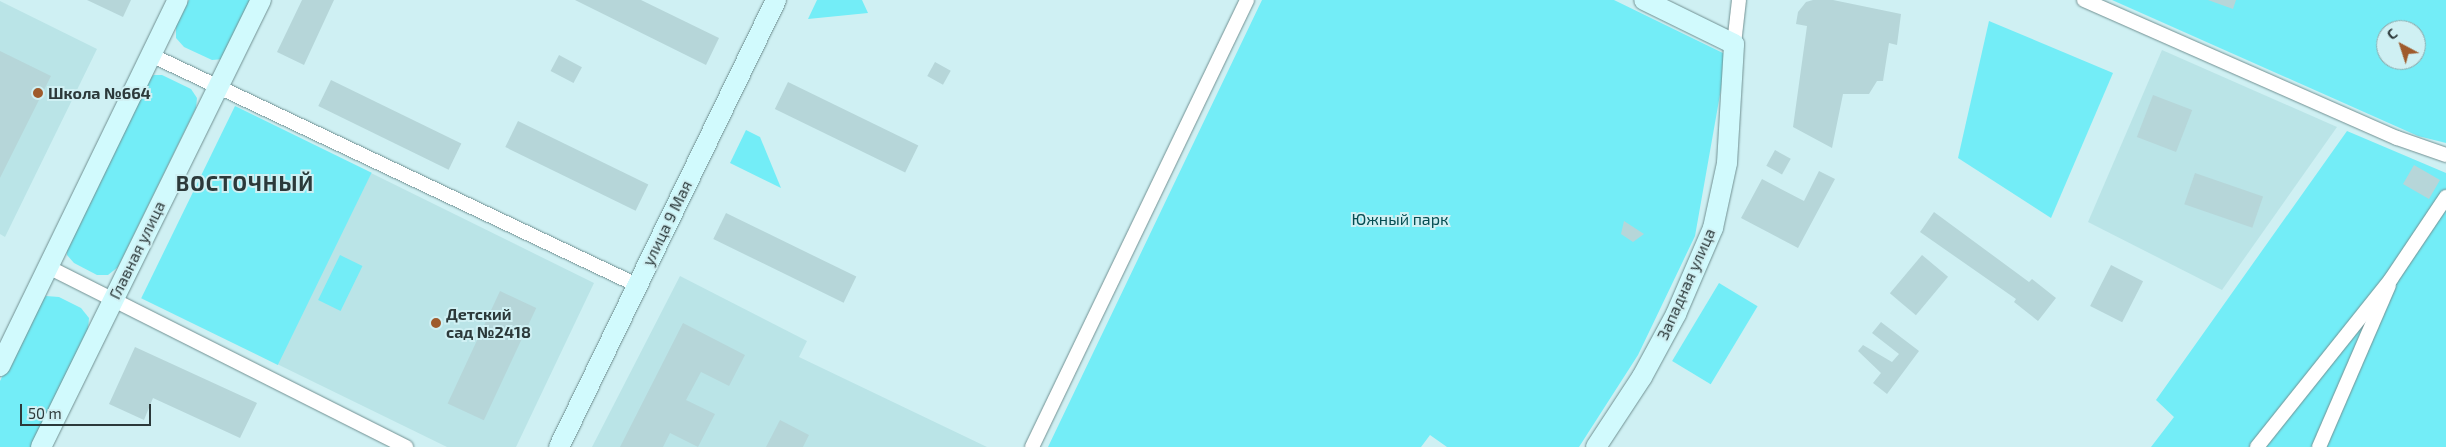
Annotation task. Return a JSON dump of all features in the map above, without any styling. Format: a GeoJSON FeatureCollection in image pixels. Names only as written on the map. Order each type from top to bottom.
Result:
{"type":"FeatureCollection","features":[{"type":"Feature","properties":{"kind":"street"},"geometry":{"type":"LineString","coordinates":[[0,366],[178,0]]}},
{"type":"Feature","properties":{"kind":"street","name":"Главная улица"},"geometry":{"type":"LineString","coordinates":[[41,447],[260,0]]}},
{"type":"Feature","properties":{"kind":"street","name":"улица 9 Мая"},"geometry":{"type":"LineString","coordinates":[[559,447],[776,0]]}},
{"type":"Feature","properties":{"kind":"street"},"geometry":{"type":"LineString","coordinates":[[1032,447],[1247,0]]}},
{"type":"Feature","properties":{"kind":"street"},"geometry":{"type":"LineString","coordinates":[[1644,0],[1734,44],[1739,0]]}},
{"type":"Feature","properties":{"kind":"street"},"geometry":{"type":"LineString","coordinates":[[2084,0],[2397,138],[2446,155]]}},
{"type":"Feature","properties":{"kind":"street","name":"Западная улица"},"geometry":{"type":"LineString","coordinates":[[1596,447],[1642,376],[1676,314],[1713,228],[1727,163],[1734,44]]}},
{"type":"Feature","properties":{"kind":"street"},"geometry":{"type":"LineString","coordinates":[[151,55],[637,285]]}},
{"type":"Feature","properties":{"kind":"street"},"geometry":{"type":"LineString","coordinates":[[2257,447],[2390,278],[2446,197]]}},
{"type":"Feature","properties":{"kind":"street"},"geometry":{"type":"LineString","coordinates":[[48,267],[406,447]]}},
{"type":"Feature","properties":{"kind":"street"},"geometry":{"type":"LineString","coordinates":[[2319,447],[2335,404],[2385,300],[2390,278]]}},
{"type":"Feature","properties":{"kind":"shaded area","name":"Школа №664"},"geometry":{"type":"Polygon","coordinates":[[[0,1],[97,49],[5,237],[0,234],[0,1]]]}},
{"type":"Feature","properties":{"kind":"shaded area"},"geometry":{"type":"Polygon","coordinates":[[[2162,50],[2337,127],[2222,290],[2088,222],[2162,50]]]}},
{"type":"Feature","properties":{"kind":"shaded area","name":"Детский сад №2418"},"geometry":{"type":"Polygon","coordinates":[[[371,173],[594,283],[516,447],[447,447],[277,364],[371,173]]]}},
{"type":"Feature","properties":{"kind":"shaded area"},"geometry":{"type":"Polygon","coordinates":[[[680,276],[807,341],[799,357],[987,447],[592,447],[680,276]]]}},
{"type":"Feature","properties":{"kind":"green space"},"geometry":{"type":"Polygon","coordinates":[[[189,0],[257,0],[224,59],[212,60],[184,47],[176,38],[176,25],[189,0]]]}},
{"type":"Feature","properties":{"kind":"green space"},"geometry":{"type":"Polygon","coordinates":[[[817,0],[862,0],[868,13],[808,19],[817,0]]]}},
{"type":"Feature","properties":{"kind":"green space","name":"Южный парк"},"geometry":{"type":"Polygon","coordinates":[[[1262,0],[1614,0],[1727,55],[1695,236],[1638,355],[1579,447],[1447,447],[1430,435],[1421,447],[1048,447],[1262,0]]]}},
{"type":"Feature","properties":{"kind":"green space"},"geometry":{"type":"Polygon","coordinates":[[[2112,0],[2446,0],[2446,143],[2418,136],[2112,0]]]}},
{"type":"Feature","properties":{"kind":"green space"},"geometry":{"type":"Polygon","coordinates":[[[1989,21],[2113,73],[2051,218],[1958,158],[1989,21]]]}},
{"type":"Feature","properties":{"kind":"green space"},"geometry":{"type":"Polygon","coordinates":[[[154,75],[162,75],[191,89],[197,98],[196,108],[118,267],[108,275],[97,275],[74,263],[67,255],[66,241],[144,81],[154,75]]]}},
{"type":"Feature","properties":{"kind":"green space"},"geometry":{"type":"Polygon","coordinates":[[[235,106],[372,173],[278,365],[141,298],[235,106]]]}},
{"type":"Feature","properties":{"kind":"green space"},"geometry":{"type":"Polygon","coordinates":[[[746,130],[760,137],[781,188],[730,163],[746,130]]]}},
{"type":"Feature","properties":{"kind":"green space"},"geometry":{"type":"Polygon","coordinates":[[[2347,131],[2446,173],[2446,447],[2151,447],[2174,417],[2156,400],[2347,131]]]}},
{"type":"Feature","properties":{"kind":"green space"},"geometry":{"type":"Polygon","coordinates":[[[340,255],[362,266],[341,311],[318,300],[340,255]]]}},
{"type":"Feature","properties":{"kind":"green space"},"geometry":{"type":"Polygon","coordinates":[[[1719,283],[1758,306],[1711,384],[1672,361],[1719,283]]]}},
{"type":"Feature","properties":{"kind":"green space"},"geometry":{"type":"Polygon","coordinates":[[[46,296],[59,297],[81,308],[89,318],[88,330],[31,447],[0,447],[0,381],[37,305],[46,296]]]}},
{"type":"Feature","properties":{"kind":"building"},"geometry":{"type":"Polygon","coordinates":[[[87,0],[131,0],[123,17],[87,0]]]}},
{"type":"Feature","properties":{"kind":"building"},"geometry":{"type":"Polygon","coordinates":[[[302,0],[334,0],[304,65],[277,52],[302,0]]]}},
{"type":"Feature","properties":{"kind":"building"},"geometry":{"type":"Polygon","coordinates":[[[575,0],[641,0],[719,38],[706,65],[575,0]]]}},
{"type":"Feature","properties":{"kind":"building"},"geometry":{"type":"Polygon","coordinates":[[[1833,0],[1901,14],[1897,45],[1889,43],[1883,81],[1877,81],[1869,94],[1843,94],[1832,148],[1793,127],[1807,26],[1796,24],[1798,12],[1806,2],[1833,0]]]}},
{"type":"Feature","properties":{"kind":"building"},"geometry":{"type":"Polygon","coordinates":[[[2208,0],[2236,0],[2233,9],[2208,0]]]}},
{"type":"Feature","properties":{"kind":"building"},"geometry":{"type":"Polygon","coordinates":[[[0,51],[51,76],[0,178],[0,51]]]}},
{"type":"Feature","properties":{"kind":"building"},"geometry":{"type":"Polygon","coordinates":[[[559,55],[582,67],[574,83],[551,71],[559,55]]]}},
{"type":"Feature","properties":{"kind":"building"},"geometry":{"type":"Polygon","coordinates":[[[935,62],[951,71],[943,85],[927,76],[935,62]]]}},
{"type":"Feature","properties":{"kind":"building"},"geometry":{"type":"Polygon","coordinates":[[[331,80],[461,144],[449,170],[318,106],[331,80]]]}},
{"type":"Feature","properties":{"kind":"building"},"geometry":{"type":"Polygon","coordinates":[[[788,82],[918,146],[905,173],[775,109],[788,82]]]}},
{"type":"Feature","properties":{"kind":"building"},"geometry":{"type":"Polygon","coordinates":[[[2153,95],[2192,110],[2176,152],[2137,137],[2153,95]]]}},
{"type":"Feature","properties":{"kind":"building"},"geometry":{"type":"Polygon","coordinates":[[[518,121],[648,185],[636,211],[505,147],[518,121]]]}},
{"type":"Feature","properties":{"kind":"building"},"geometry":{"type":"Polygon","coordinates":[[[1775,150],[1791,159],[1782,174],[1766,166],[1775,150]]]}},
{"type":"Feature","properties":{"kind":"building"},"geometry":{"type":"Polygon","coordinates":[[[2414,165],[2440,180],[2429,199],[2403,184],[2414,165]]]}},
{"type":"Feature","properties":{"kind":"building"},"geometry":{"type":"Polygon","coordinates":[[[1819,171],[1835,179],[1798,248],[1741,218],[1762,179],[1804,201],[1819,171]]]}},
{"type":"Feature","properties":{"kind":"building"},"geometry":{"type":"Polygon","coordinates":[[[2195,173],[2263,196],[2252,228],[2184,204],[2195,173]]]}},
{"type":"Feature","properties":{"kind":"building"},"geometry":{"type":"Polygon","coordinates":[[[1934,212],[2029,282],[2032,279],[2056,298],[2038,321],[2014,302],[2016,299],[1920,232],[1934,212]]]}},
{"type":"Feature","properties":{"kind":"building"},"geometry":{"type":"Polygon","coordinates":[[[726,213],[856,277],[844,303],[713,239],[726,213]]]}},
{"type":"Feature","properties":{"kind":"building"},"geometry":{"type":"Polygon","coordinates":[[[1624,221],[1644,234],[1633,242],[1621,234],[1624,221]]]}},
{"type":"Feature","properties":{"kind":"building"},"geometry":{"type":"Polygon","coordinates":[[[1922,255],[1948,277],[1916,315],[1890,293],[1922,255]]]}},
{"type":"Feature","properties":{"kind":"building"},"geometry":{"type":"Polygon","coordinates":[[[2111,265],[2143,281],[2122,322],[2090,306],[2111,265]]]}},
{"type":"Feature","properties":{"kind":"building"},"geometry":{"type":"Polygon","coordinates":[[[500,291],[536,308],[484,420],[448,403],[500,291]]]}},
{"type":"Feature","properties":{"kind":"building"},"geometry":{"type":"Polygon","coordinates":[[[1881,322],[1919,351],[1887,394],[1873,383],[1881,373],[1858,351],[1863,345],[1892,362],[1899,354],[1872,333],[1881,322]]]}},
{"type":"Feature","properties":{"kind":"building"},"geometry":{"type":"Polygon","coordinates":[[[683,323],[745,355],[729,386],[701,372],[686,400],[715,414],[698,447],[670,433],[663,447],[620,447],[683,323]]]}},
{"type":"Feature","properties":{"kind":"building"},"geometry":{"type":"Polygon","coordinates":[[[135,347],[257,403],[240,438],[153,398],[144,420],[109,404],[135,347]]]}},
{"type":"Feature","properties":{"kind":"building"},"geometry":{"type":"Polygon","coordinates":[[[780,420],[809,435],[803,447],[766,447],[780,420]]]}},
{"type":"Feature","properties":{"kind":"place","name":"Школа №664"},"geometry":{"type":"Point","coordinates":[38,93]}},
{"type":"Feature","properties":{"kind":"place","name":"Детский сад №2418"},"geometry":{"type":"Point","coordinates":[436,323]}},
{"type":"Feature","properties":{"kind":"district","name":"ВОСТОЧНЫЙ"},"geometry":{"type":"Point","coordinates":[245,183]}}]}
